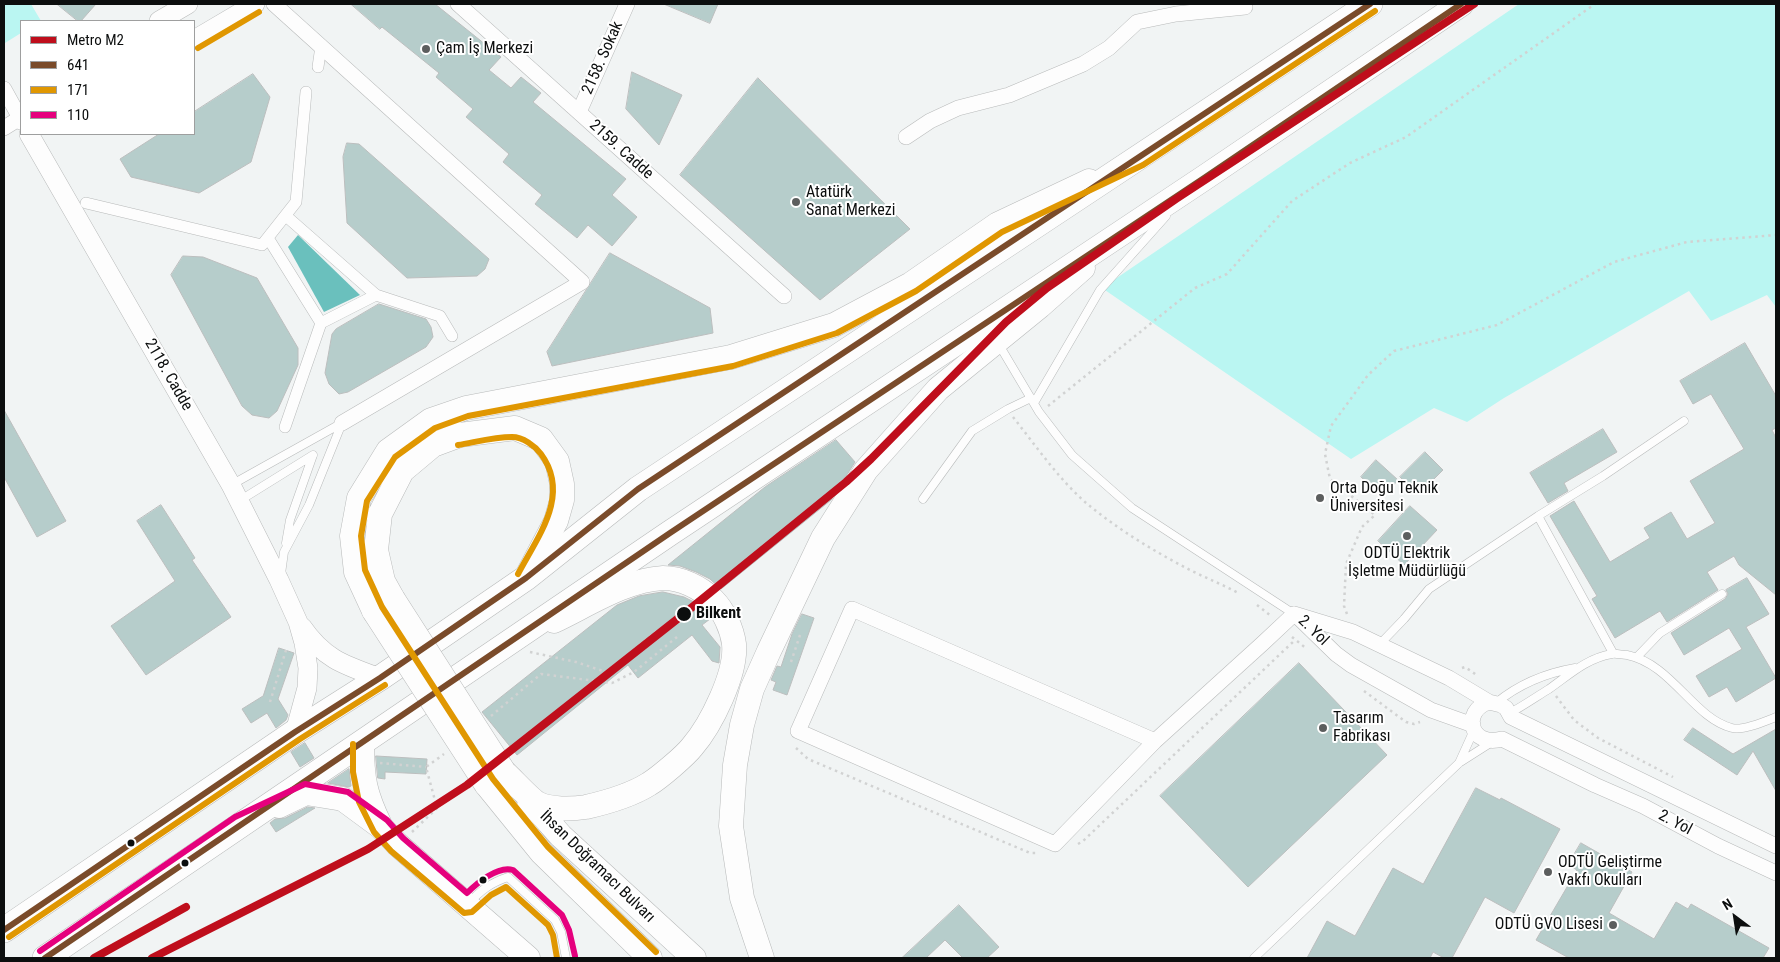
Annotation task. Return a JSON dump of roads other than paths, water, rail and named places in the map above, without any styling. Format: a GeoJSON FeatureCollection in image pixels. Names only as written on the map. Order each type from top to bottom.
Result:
{"type":"FeatureCollection","features":[{"type":"Feature","properties":{"kind":"highway"},"geometry":{"type":"LineString","coordinates":[[4,930],[526,578],[638,488],[1370,4]]}},
{"type":"Feature","properties":{"kind":"highway"},"geometry":{"type":"LineString","coordinates":[[45,958],[239,825],[369,753],[506,646],[851,412],[1204,178],[1460,4]]}},
{"type":"Feature","properties":{"kind":"main road"},"geometry":{"type":"LineString","coordinates":[[650,958],[542,853],[384,605],[356,572],[352,536],[359,498],[388,451],[431,420],[466,408],[732,357],[834,325],[911,284],[998,224],[1138,158]]}},
{"type":"Feature","properties":{"kind":"main road"},"geometry":{"type":"LineString","coordinates":[[762,958],[742,898],[731,826],[735,765],[742,725],[752,689],[823,538],[866,470],[938,389],[1040,306],[1124,231]]}},
{"type":"Feature","properties":{"kind":"main road"},"geometry":{"type":"LineString","coordinates":[[384,605],[383,581],[376,550],[380,514],[402,471],[433,445],[460,435],[487,430],[515,428],[541,439],[557,461],[562,484],[562,500],[556,522],[526,578]]}},
{"type":"Feature","properties":{"kind":"main road"},"geometry":{"type":"LineString","coordinates":[[495,778],[537,803],[558,808],[576,808],[598,804],[623,797],[650,784],[692,748],[709,723],[723,696],[730,672],[734,645],[731,630],[725,616],[717,604],[705,592],[680,581],[663,578],[641,582],[618,590],[506,646]]}},
{"type":"Feature","properties":{"kind":"main road"},"geometry":{"type":"LineString","coordinates":[[369,753],[362,771],[368,800],[381,827]]}},
{"type":"Feature","properties":{"kind":"main road","name":"İhsan Doğramacı Bulvarı"},"geometry":{"type":"LineString","coordinates":[[495,778],[694,958]]}},
{"type":"Feature","properties":{"kind":"main road"},"geometry":{"type":"LineString","coordinates":[[239,825],[306,793],[343,799],[381,827],[397,844],[528,958]]}},
{"type":"Feature","properties":{"kind":"street"},"geometry":{"type":"LineString","coordinates":[[161,20],[188,4]]}},
{"type":"Feature","properties":{"kind":"street"},"geometry":{"type":"LineString","coordinates":[[195,39],[255,4]]}},
{"type":"Feature","properties":{"kind":"street"},"geometry":{"type":"LineString","coordinates":[[274,4],[582,282],[342,423]]}},
{"type":"Feature","properties":{"kind":"street","name":"2159. Cadde"},"geometry":{"type":"LineString","coordinates":[[458,4],[784,296]]}},
{"type":"Feature","properties":{"kind":"street","name":"2158. Sokak"},"geometry":{"type":"LineString","coordinates":[[579,112],[627,4]]}},
{"type":"Feature","properties":{"kind":"street"},"geometry":{"type":"LineString","coordinates":[[906,137],[930,121],[958,108],[1009,95],[1082,64],[1109,48],[1138,22],[1176,14],[1247,5]]}},
{"type":"Feature","properties":{"kind":"street"},"geometry":{"type":"LineString","coordinates":[[318,67],[321,46]]}},
{"type":"Feature","properties":{"kind":"street","name":"2118. Cadde"},"geometry":{"type":"LineString","coordinates":[[4,90],[20,116]]}},
{"type":"Feature","properties":{"kind":"street"},"geometry":{"type":"LineString","coordinates":[[86,203],[262,245],[296,202],[306,92]]}},
{"type":"Feature","properties":{"kind":"street"},"geometry":{"type":"LineString","coordinates":[[4,128],[20,122]]}},
{"type":"Feature","properties":{"kind":"street","name":"2118. Cadde"},"geometry":{"type":"LineString","coordinates":[[31,135],[235,493],[280,580],[298,622]]}},
{"type":"Feature","properties":{"kind":"street"},"geometry":{"type":"LineString","coordinates":[[286,216],[376,295],[440,316],[452,336]]}},
{"type":"Feature","properties":{"kind":"street"},"geometry":{"type":"LineString","coordinates":[[268,238],[321,323]]}},
{"type":"Feature","properties":{"kind":"street"},"geometry":{"type":"LineString","coordinates":[[284,427],[321,323],[376,295]]}},
{"type":"Feature","properties":{"kind":"street"},"geometry":{"type":"LineString","coordinates":[[1155,741],[852,609],[798,731],[1055,844],[1155,741],[1294,614]]}},
{"type":"Feature","properties":{"kind":"street","name":"2. Yol"},"geometry":{"type":"LineString","coordinates":[[1294,614],[1353,632],[1449,678],[1506,708],[1511,715],[1776,846]]}},
{"type":"Feature","properties":{"kind":"street","name":"2. Yol"},"geometry":{"type":"LineString","coordinates":[[1294,614],[1336,654],[1351,665],[1431,710],[1473,727],[1478,736],[1485,740],[1497,740],[1643,806],[1776,874]]}},
{"type":"Feature","properties":{"kind":"street"},"geometry":{"type":"LineString","coordinates":[[298,622],[310,640],[328,656],[350,667],[380,678]]}},
{"type":"Feature","properties":{"kind":"street"},"geometry":{"type":"LineString","coordinates":[[295,732],[307,688],[308,668],[306,651],[298,622]]}},
{"type":"Feature","properties":{"kind":"street"},"geometry":{"type":"LineString","coordinates":[[1473,727],[1475,713],[1478,708],[1493,702]]}},
{"type":"Feature","properties":{"kind":"street"},"geometry":{"type":"LineString","coordinates":[[1497,740],[1510,730],[1511,715]]}},
{"type":"Feature","properties":{"kind":"lane"},"geometry":{"type":"LineString","coordinates":[[923,500],[972,432],[1008,409],[1032,400],[1100,290],[1152,230],[1204,178]]}},
{"type":"Feature","properties":{"kind":"lane"},"geometry":{"type":"LineString","coordinates":[[996,341],[1039,412],[1072,455],[1132,508],[1294,614]]}},
{"type":"Feature","properties":{"kind":"lane"},"geometry":{"type":"LineString","coordinates":[[1379,645],[1429,589],[1684,421]]}},
{"type":"Feature","properties":{"kind":"lane"},"geometry":{"type":"LineString","coordinates":[[235,493],[342,423]]}},
{"type":"Feature","properties":{"kind":"lane"},"geometry":{"type":"LineString","coordinates":[[284,552],[308,505],[342,423]]}},
{"type":"Feature","properties":{"kind":"lane"},"geometry":{"type":"LineString","coordinates":[[235,493],[313,455],[290,520],[280,580]]}},
{"type":"Feature","properties":{"kind":"lane"},"geometry":{"type":"LineString","coordinates":[[1538,516],[1613,653]]}},
{"type":"Feature","properties":{"kind":"lane"},"geometry":{"type":"LineString","coordinates":[[1637,657],[1660,633],[1722,594]]}},
{"type":"Feature","properties":{"kind":"lane"},"geometry":{"type":"LineString","coordinates":[[1493,702],[1507,693],[1552,672],[1577,668],[1613,653],[1637,657],[1667,676],[1716,720],[1734,729],[1752,726],[1776,716]]}},
{"type":"Feature","properties":{"kind":"lane"},"geometry":{"type":"LineString","coordinates":[[1511,715],[1577,668]]}},
{"type":"Feature","properties":{"kind":"lane"},"geometry":{"type":"LineString","coordinates":[[1459,763],[1473,727]]}},
{"type":"Feature","properties":{"kind":"lane"},"geometry":{"type":"LineString","coordinates":[[1254,958],[1459,763],[1497,740]]}},
{"type":"Feature","properties":{"kind":"lane"},"geometry":{"type":"LineString","coordinates":[[467,905],[483,888],[495,881],[508,877],[555,920],[561,932],[566,958]]}},
{"type":"Feature","properties":{"kind":"metro line","name":"M2"},"geometry":{"type":"LineString","coordinates":[[152,958],[368,849],[467,785],[685,613],[846,482],[1006,322],[1047,288],[1176,199],[1474,4]]}},
{"type":"Feature","properties":{"kind":"metro line","name":"M2"},"geometry":{"type":"LineString","coordinates":[[94,958],[186,907]]}},
{"type":"Feature","properties":{"kind":"place","name":"Çam İş Merkezi"},"geometry":{"type":"Point","coordinates":[426,49]}},
{"type":"Feature","properties":{"kind":"place","name":"Atatürk Sanat Merkezi"},"geometry":{"type":"Point","coordinates":[796,202]}},
{"type":"Feature","properties":{"kind":"place","name":"Orta Doğu Teknik Üniversitesi"},"geometry":{"type":"Point","coordinates":[1320,498]}},
{"type":"Feature","properties":{"kind":"place","name":"ODTÜ Elektrik İşletme Müdürlüğü"},"geometry":{"type":"Point","coordinates":[1407,536]}},
{"type":"Feature","properties":{"kind":"place","name":"Bilkent"},"geometry":{"type":"Point","coordinates":[684,614]}},
{"type":"Feature","properties":{"kind":"place","name":"Tasarım Fabrikası"},"geometry":{"type":"Point","coordinates":[1323,728]}},
{"type":"Feature","properties":{"kind":"place","name":"ODTÜ Geliştirme Vakfı Okulları"},"geometry":{"type":"Point","coordinates":[1548,872]}},
{"type":"Feature","properties":{"kind":"place","name":"ODTÜ GVO Lisesi"},"geometry":{"type":"Point","coordinates":[1613,925]}}]}
